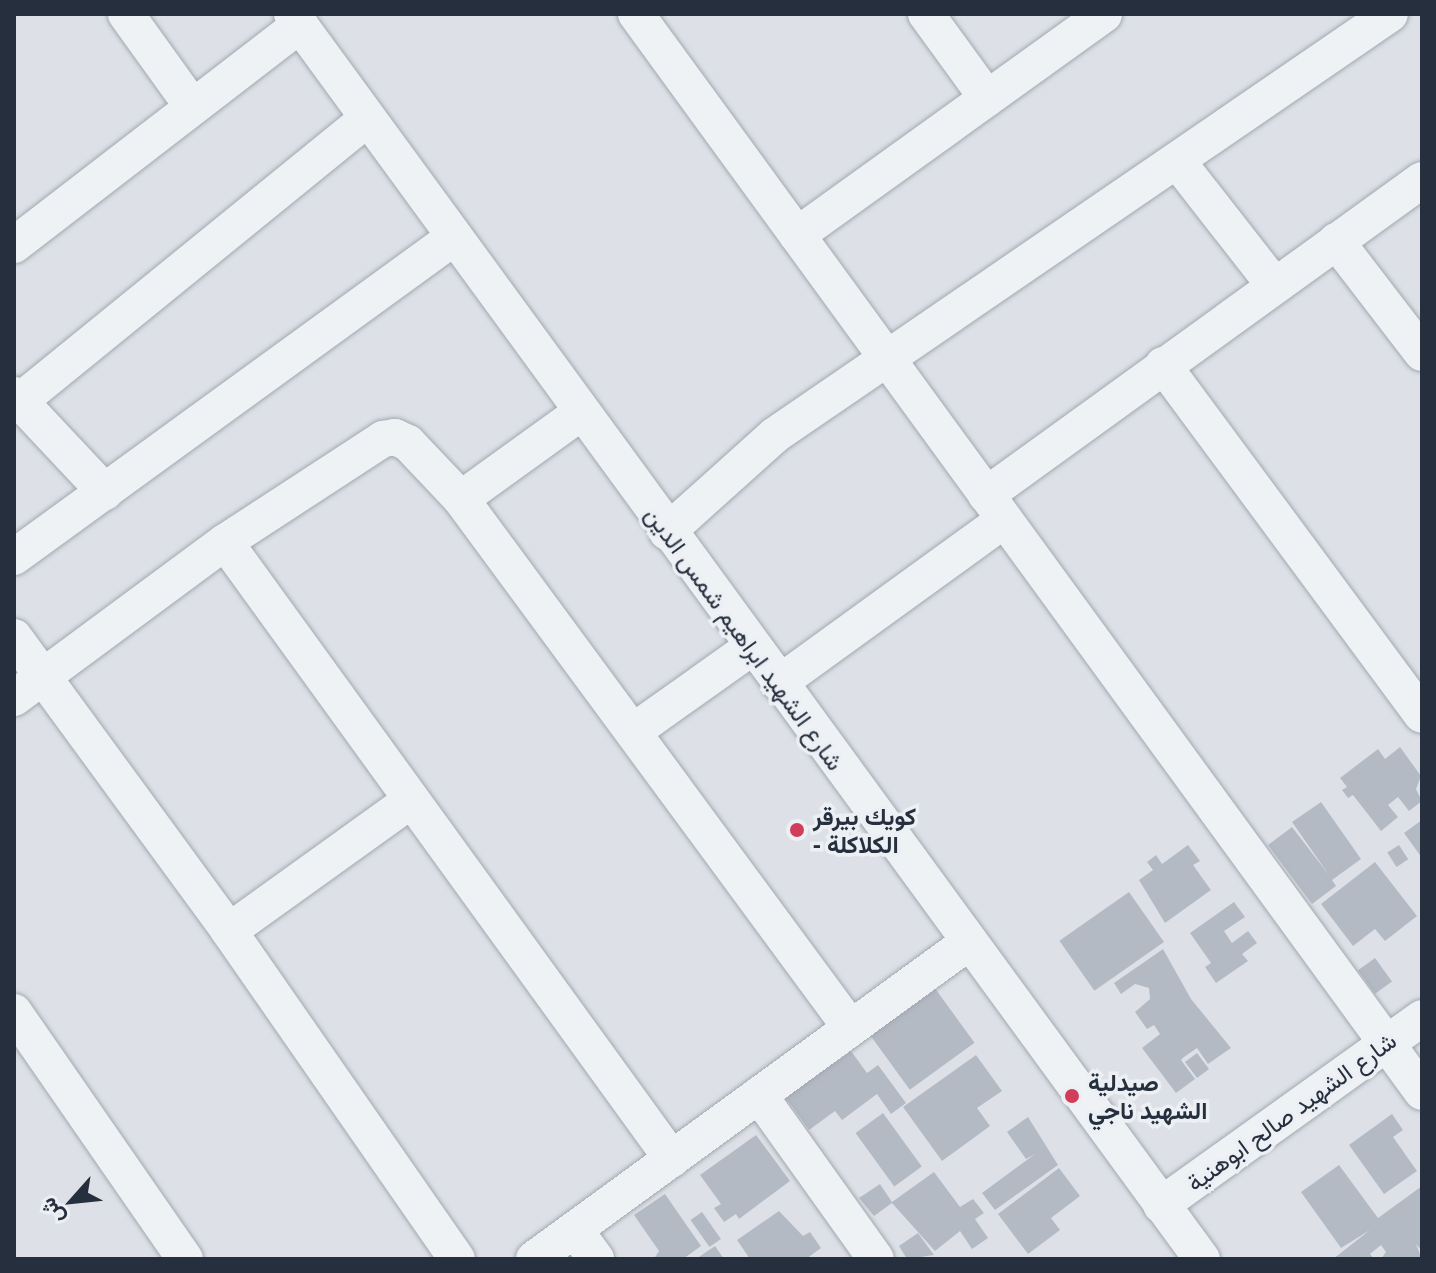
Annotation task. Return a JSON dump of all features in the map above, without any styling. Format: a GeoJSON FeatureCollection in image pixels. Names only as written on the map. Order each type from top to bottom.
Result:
{"type":"FeatureCollection","features":[{"type":"Feature","properties":{"kind":"street"},"geometry":{"type":"LineString","coordinates":[[126,14],[192,106]]}},
{"type":"Feature","properties":{"kind":"street"},"geometry":{"type":"LineString","coordinates":[[636,14],[1422,1092]]}},
{"type":"Feature","properties":{"kind":"street"},"geometry":{"type":"LineString","coordinates":[[926,14],[987,98]]}},
{"type":"Feature","properties":{"kind":"street"},"geometry":{"type":"LineString","coordinates":[[797,235],[1104,14]]}},
{"type":"Feature","properties":{"kind":"street"},"geometry":{"type":"LineString","coordinates":[[667,532],[775,435],[1390,14]]}},
{"type":"Feature","properties":{"kind":"street"},"geometry":{"type":"LineString","coordinates":[[14,246],[296,20]]}},
{"type":"Feature","properties":{"kind":"street","name":"شارع الشهيد ابراهيم شمس الدين"},"geometry":{"type":"LineString","coordinates":[[296,20],[579,414],[1202,1259]]}},
{"type":"Feature","properties":{"kind":"street"},"geometry":{"type":"LineString","coordinates":[[105,492],[17,398],[367,119]]}},
{"type":"Feature","properties":{"kind":"street"},"geometry":{"type":"LineString","coordinates":[[1178,162],[1274,285]]}},
{"type":"Feature","properties":{"kind":"street"},"geometry":{"type":"LineString","coordinates":[[779,683],[1163,365],[1422,180]]}},
{"type":"Feature","properties":{"kind":"street"},"geometry":{"type":"LineString","coordinates":[[14,557],[453,238]]}},
{"type":"Feature","properties":{"kind":"street"},"geometry":{"type":"LineString","coordinates":[[1336,241],[1422,353]]}},
{"type":"Feature","properties":{"kind":"street"},"geometry":{"type":"LineString","coordinates":[[1163,365],[1422,715]]}},
{"type":"Feature","properties":{"kind":"street"},"geometry":{"type":"LineString","coordinates":[[461,499],[579,414]]}},
{"type":"Feature","properties":{"kind":"street"},"geometry":{"type":"LineString","coordinates":[[14,698],[225,542],[383,439],[408,443],[461,499],[850,1027]]}},
{"type":"Feature","properties":{"kind":"street"},"geometry":{"type":"LineString","coordinates":[[225,542],[672,1159]]}},
{"type":"Feature","properties":{"kind":"street"},"geometry":{"type":"LineString","coordinates":[[14,637],[229,931],[457,1259]]}},
{"type":"Feature","properties":{"kind":"street"},"geometry":{"type":"LineString","coordinates":[[634,731],[752,647]]}},
{"type":"Feature","properties":{"kind":"street"},"geometry":{"type":"LineString","coordinates":[[229,931],[411,800]]}},
{"type":"Feature","properties":{"kind":"street"},"geometry":{"type":"LineString","coordinates":[[534,1259],[969,942]]}},
{"type":"Feature","properties":{"kind":"street"},"geometry":{"type":"LineString","coordinates":[[14,1012],[185,1259]]}},
{"type":"Feature","properties":{"kind":"street","name":"شارع الشهيد صالح ابوهنية"},"geometry":{"type":"LineString","coordinates":[[1161,1205],[1422,1018]]}},
{"type":"Feature","properties":{"kind":"street"},"geometry":{"type":"LineString","coordinates":[[759,1095],[876,1259]]}},
{"type":"Feature","properties":{"kind":"street"},"geometry":{"type":"LineString","coordinates":[[575,1230],[596,1259]]}},
{"type":"Feature","properties":{"kind":"building"},"geometry":{"type":"Polygon","coordinates":[[[1400,747],[1421,776],[1416,789],[1422,801],[1409,811],[1398,797],[1388,805],[1398,817],[1381,831],[1353,795],[1348,798],[1342,790],[1347,787],[1340,778],[1378,749],[1385,759],[1400,747]]]}},
{"type":"Feature","properties":{"kind":"building"},"geometry":{"type":"Polygon","coordinates":[[[1321,802],[1361,859],[1332,880],[1336,886],[1312,904],[1268,845],[1292,827],[1329,875],[1292,822],[1321,802]]]}},
{"type":"Feature","properties":{"kind":"building"},"geometry":{"type":"Polygon","coordinates":[[[1422,820],[1422,858],[1404,833],[1422,820]]]}},
{"type":"Feature","properties":{"kind":"building"},"geometry":{"type":"Polygon","coordinates":[[[1188,845],[1200,861],[1193,865],[1211,890],[1165,923],[1139,880],[1153,870],[1147,862],[1156,855],[1162,864],[1188,845]]]}},
{"type":"Feature","properties":{"kind":"building"},"geometry":{"type":"Polygon","coordinates":[[[1399,845],[1408,859],[1397,867],[1387,853],[1399,845]]]}},
{"type":"Feature","properties":{"kind":"building"},"geometry":{"type":"Polygon","coordinates":[[[1375,862],[1417,916],[1385,941],[1375,929],[1353,946],[1321,904],[1375,862]]]}},
{"type":"Feature","properties":{"kind":"building"},"geometry":{"type":"Polygon","coordinates":[[[1129,892],[1164,942],[1094,991],[1059,941],[1129,892]]]}},
{"type":"Feature","properties":{"kind":"building"},"geometry":{"type":"Polygon","coordinates":[[[1234,902],[1245,917],[1224,931],[1232,943],[1248,931],[1257,943],[1242,954],[1248,961],[1216,983],[1205,967],[1211,963],[1190,933],[1234,902]]]}},
{"type":"Feature","properties":{"kind":"building"},"geometry":{"type":"Polygon","coordinates":[[[1163,949],[1191,999],[1231,1048],[1208,1064],[1197,1048],[1184,1057],[1181,1060],[1195,1079],[1176,1093],[1142,1048],[1160,1034],[1154,1025],[1147,1029],[1135,1012],[1150,999],[1149,988],[1135,984],[1121,994],[1114,983],[1163,949]]]}},
{"type":"Feature","properties":{"kind":"building"},"geometry":{"type":"Polygon","coordinates":[[[1375,958],[1392,981],[1375,994],[1358,970],[1375,958]]]}},
{"type":"Feature","properties":{"kind":"building"},"geometry":{"type":"Polygon","coordinates":[[[934,987],[975,1043],[910,1090],[869,1034],[934,987]]]}},
{"type":"Feature","properties":{"kind":"building"},"geometry":{"type":"Polygon","coordinates":[[[851,1051],[867,1073],[878,1065],[906,1103],[891,1114],[877,1094],[842,1120],[835,1111],[809,1130],[783,1094],[835,1056],[838,1061],[851,1051]]]}},
{"type":"Feature","properties":{"kind":"building"},"geometry":{"type":"Polygon","coordinates":[[[1197,1053],[1209,1069],[1197,1078],[1185,1062],[1197,1053]]]}},
{"type":"Feature","properties":{"kind":"building"},"geometry":{"type":"Polygon","coordinates":[[[976,1055],[1002,1091],[977,1108],[990,1126],[942,1161],[903,1107],[976,1055]]]}},
{"type":"Feature","properties":{"kind":"building"},"geometry":{"type":"Polygon","coordinates":[[[883,1113],[922,1166],[894,1186],[855,1133],[883,1113]]]}},
{"type":"Feature","properties":{"kind":"building"},"geometry":{"type":"Polygon","coordinates":[[[1392,1114],[1403,1130],[1393,1137],[1417,1171],[1384,1194],[1349,1145],[1392,1114]]]}},
{"type":"Feature","properties":{"kind":"building"},"geometry":{"type":"Polygon","coordinates":[[[1028,1117],[1058,1165],[995,1210],[982,1193],[1035,1154],[1026,1159],[1007,1132],[1028,1117]]]}},
{"type":"Feature","properties":{"kind":"building"},"geometry":{"type":"Polygon","coordinates":[[[756,1135],[790,1181],[739,1219],[736,1214],[724,1222],[714,1208],[721,1204],[700,1175],[756,1135]]]}},
{"type":"Feature","properties":{"kind":"building"},"geometry":{"type":"Polygon","coordinates":[[[1339,1165],[1378,1218],[1422,1186],[1422,1251],[1416,1244],[1422,1259],[1381,1259],[1386,1252],[1381,1245],[1370,1254],[1374,1259],[1333,1259],[1370,1230],[1341,1248],[1301,1192],[1339,1165]]]}},
{"type":"Feature","properties":{"kind":"building"},"geometry":{"type":"Polygon","coordinates":[[[1059,1168],[1080,1196],[1051,1218],[1060,1230],[1028,1254],[998,1214],[1059,1168]]]}},
{"type":"Feature","properties":{"kind":"building"},"geometry":{"type":"Polygon","coordinates":[[[934,1172],[960,1207],[973,1199],[984,1213],[975,1219],[988,1238],[972,1249],[960,1231],[935,1251],[892,1203],[874,1216],[859,1198],[880,1184],[892,1202],[934,1172]]]}},
{"type":"Feature","properties":{"kind":"building"},"geometry":{"type":"Polygon","coordinates":[[[665,1194],[701,1246],[683,1259],[654,1259],[659,1251],[634,1215],[665,1194]]]}},
{"type":"Feature","properties":{"kind":"building"},"geometry":{"type":"Polygon","coordinates":[[[779,1211],[803,1236],[810,1232],[821,1248],[806,1259],[750,1259],[737,1240],[779,1211]]]}},
{"type":"Feature","properties":{"kind":"building"},"geometry":{"type":"Polygon","coordinates":[[[702,1212],[721,1239],[709,1247],[691,1220],[702,1212]]]}},
{"type":"Feature","properties":{"kind":"building"},"geometry":{"type":"Polygon","coordinates":[[[918,1233],[934,1255],[907,1259],[899,1246],[918,1233]]]}},
{"type":"Feature","properties":{"kind":"building"},"geometry":{"type":"Polygon","coordinates":[[[715,1246],[724,1259],[696,1259],[715,1246]]]}},
{"type":"Feature","properties":{"kind":"place","name":"كويك بيرقر - الكلاكلة"},"geometry":{"type":"Point","coordinates":[797,830]}},
{"type":"Feature","properties":{"kind":"place","name":"صيدلية الشهيد ناجي"},"geometry":{"type":"Point","coordinates":[1072,1096]}}]}
